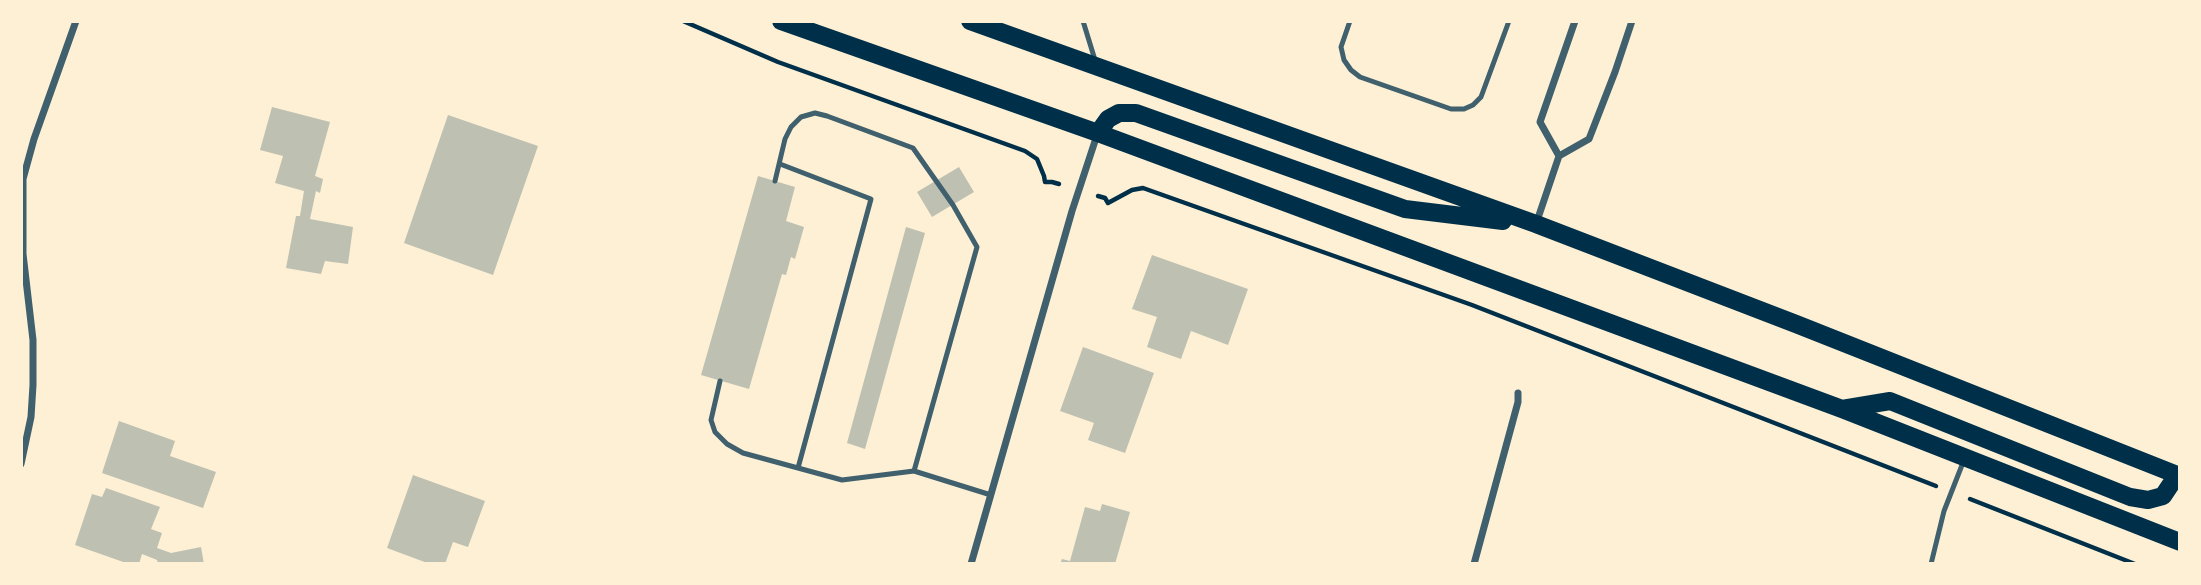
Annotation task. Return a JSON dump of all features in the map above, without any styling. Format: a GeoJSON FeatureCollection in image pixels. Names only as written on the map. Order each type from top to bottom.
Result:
{"type":"FeatureCollection","features":[{"type":"Feature","properties":{"kind":"main road"},"geometry":{"type":"LineString","coordinates":[[781,21],[1098,132],[1842,409],[2180,541]]}},
{"type":"Feature","properties":{"kind":"main road"},"geometry":{"type":"LineString","coordinates":[[980,22],[1536,225],[1783,319],[2178,476],[2163,496],[2148,500],[2130,497],[1890,401],[1842,409]]}},
{"type":"Feature","properties":{"kind":"main road"},"geometry":{"type":"LineString","coordinates":[[1098,132],[1108,119],[1119,113],[1136,113],[1405,209],[1536,225]]}},
{"type":"Feature","properties":{"kind":"street"},"geometry":{"type":"LineString","coordinates":[[21,464],[31,417],[33,385],[33,340],[23,254],[23,179],[34,139],[76,21]]}},
{"type":"Feature","properties":{"kind":"street"},"geometry":{"type":"LineString","coordinates":[[1559,156],[1540,122],[1575,21]]}},
{"type":"Feature","properties":{"kind":"street"},"geometry":{"type":"LineString","coordinates":[[1536,225],[1559,156],[1589,139],[1632,21]]}},
{"type":"Feature","properties":{"kind":"street"},"geometry":{"type":"LineString","coordinates":[[971,564],[1072,211],[1098,132]]}},
{"type":"Feature","properties":{"kind":"street"},"geometry":{"type":"LineString","coordinates":[[1474,564],[1518,402],[1518,393]]}},
{"type":"Feature","properties":{"kind":"lane"},"geometry":{"type":"LineString","coordinates":[[1083,21],[1097,66]]}},
{"type":"Feature","properties":{"kind":"lane"},"geometry":{"type":"LineString","coordinates":[[1350,21],[1341,47],[1351,70],[1360,77],[1451,109],[1464,109],[1481,97],[1509,21]]}},
{"type":"Feature","properties":{"kind":"lane"},"geometry":{"type":"LineString","coordinates":[[775,181],[785,139],[792,127],[801,117],[815,113],[913,148],[953,205],[977,247],[914,471]]}},
{"type":"Feature","properties":{"kind":"lane"},"geometry":{"type":"LineString","coordinates":[[780,163],[871,199],[798,468]]}},
{"type":"Feature","properties":{"kind":"lane"},"geometry":{"type":"LineString","coordinates":[[720,381],[711,420],[715,432],[727,444],[743,453],[842,480],[914,471],[991,495]]}},
{"type":"Feature","properties":{"kind":"lane"},"geometry":{"type":"LineString","coordinates":[[1931,564],[1944,511],[1965,457]]}},
{"type":"Feature","properties":{"kind":"path"},"geometry":{"type":"LineString","coordinates":[[683,21],[778,62],[1025,151],[1037,159],[1045,182],[1052,181]]}},
{"type":"Feature","properties":{"kind":"path"},"geometry":{"type":"LineString","coordinates":[[1105,198],[1108,202],[1132,190],[1143,188],[1472,305],[2135,564]]}},
{"type":"Feature","properties":{"kind":"building"},"geometry":{"type":"Polygon","coordinates":[[[272,107],[330,122],[315,176],[323,179],[320,193],[316,191],[310,219],[353,227],[348,264],[325,261],[321,274],[286,268],[304,191],[275,183],[283,156],[260,150],[272,107]]]}},
{"type":"Feature","properties":{"kind":"building"},"geometry":{"type":"Polygon","coordinates":[[[448,115],[538,146],[493,275],[404,243],[448,115]]]}},
{"type":"Feature","properties":{"kind":"building"},"geometry":{"type":"Polygon","coordinates":[[[959,167],[974,192],[932,217],[917,192],[959,167]]]}},
{"type":"Feature","properties":{"kind":"building"},"geometry":{"type":"Polygon","coordinates":[[[758,176],[795,187],[786,221],[804,227],[795,259],[791,257],[786,275],[782,274],[749,389],[701,375],[758,176]]]}},
{"type":"Feature","properties":{"kind":"building"},"geometry":{"type":"Polygon","coordinates":[[[906,227],[925,233],[865,449],[847,443],[906,227]]]}},
{"type":"Feature","properties":{"kind":"building"},"geometry":{"type":"Polygon","coordinates":[[[1152,255],[1248,289],[1228,345],[1191,331],[1181,359],[1147,347],[1157,317],[1132,309],[1152,255]]]}},
{"type":"Feature","properties":{"kind":"building"},"geometry":{"type":"Polygon","coordinates":[[[1083,347],[1154,373],[1125,453],[1088,440],[1094,423],[1060,411],[1083,347]]]}},
{"type":"Feature","properties":{"kind":"building"},"geometry":{"type":"Polygon","coordinates":[[[119,421],[175,441],[170,456],[216,472],[203,508],[102,473],[119,421]]]}},
{"type":"Feature","properties":{"kind":"building"},"geometry":{"type":"Polygon","coordinates":[[[413,475],[485,501],[468,547],[453,542],[445,564],[430,564],[387,548],[413,475]]]}},
{"type":"Feature","properties":{"kind":"building"},"geometry":{"type":"Polygon","coordinates":[[[106,488],[160,507],[151,529],[162,533],[157,548],[171,553],[201,547],[204,564],[158,564],[157,560],[142,554],[139,564],[129,564],[75,545],[92,494],[102,497],[106,488]]]}},
{"type":"Feature","properties":{"kind":"building"},"geometry":{"type":"Polygon","coordinates":[[[1102,504],[1130,512],[1115,564],[1060,564],[1062,559],[1070,561],[1085,507],[1100,511],[1102,504]]]}}]}
